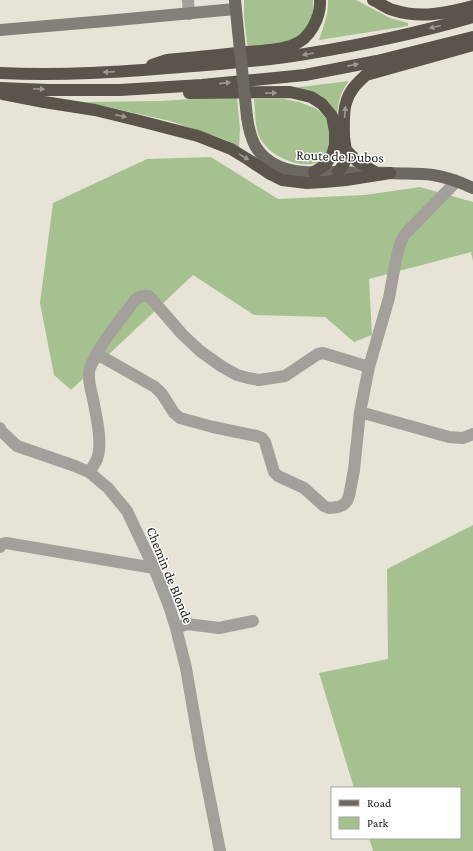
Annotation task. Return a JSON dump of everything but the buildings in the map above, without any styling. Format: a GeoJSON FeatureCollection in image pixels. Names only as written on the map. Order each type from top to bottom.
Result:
{"type":"FeatureCollection","features":[{"type":"Feature","properties":{"kind":"highway"},"geometry":{"type":"LineString","coordinates":[[134,71],[167,60],[272,50],[294,45],[305,38],[316,22],[320,0]]}},
{"type":"Feature","properties":{"kind":"highway"},"geometry":{"type":"LineString","coordinates":[[374,0],[391,10],[405,14],[427,15],[449,13],[473,6]]}},
{"type":"Feature","properties":{"kind":"highway"},"geometry":{"type":"LineString","coordinates":[[0,73],[69,74],[134,71],[223,64],[303,55],[377,42],[473,17]]}},
{"type":"Feature","properties":{"kind":"highway"},"geometry":{"type":"LineString","coordinates":[[120,90],[202,85],[305,75],[378,61],[473,37]]}},
{"type":"Feature","properties":{"kind":"highway"},"geometry":{"type":"LineString","coordinates":[[338,172],[343,167],[347,151],[344,138],[346,103],[353,88],[366,75],[473,45]]}},
{"type":"Feature","properties":{"kind":"highway"},"geometry":{"type":"LineString","coordinates":[[0,88],[120,90],[203,94],[290,92],[311,97],[322,104],[332,116],[335,131],[335,145],[332,155],[325,165],[314,172]]}},
{"type":"Feature","properties":{"kind":"highway"},"geometry":{"type":"LineString","coordinates":[[0,93],[95,110],[198,136],[231,149],[282,180],[307,183],[324,182],[390,173]]}},
{"type":"Feature","properties":{"kind":"highway"},"geometry":{"type":"LineString","coordinates":[[347,151],[357,161],[375,172]]}},
{"type":"Feature","properties":{"kind":"main road","name":"Route de Dubos"},"geometry":{"type":"LineString","coordinates":[[235,5],[249,133],[255,147],[270,161],[278,166],[300,172],[412,173],[433,175],[467,184]]}},
{"type":"Feature","properties":{"kind":"street"},"geometry":{"type":"LineString","coordinates":[[188,0],[189,14]]}},
{"type":"Feature","properties":{"kind":"street"},"geometry":{"type":"LineString","coordinates":[[0,30],[189,14],[235,5]]}},
{"type":"Feature","properties":{"kind":"street"},"geometry":{"type":"LineString","coordinates":[[97,354],[155,387],[162,394],[174,413],[180,418],[262,438],[265,442],[274,472],[278,476],[304,488],[324,506],[329,508],[343,505],[350,496],[360,412],[369,367],[389,298],[396,259],[403,238],[407,232],[452,186],[467,184]]}},
{"type":"Feature","properties":{"kind":"street"},"geometry":{"type":"LineString","coordinates":[[90,472],[97,458],[100,442],[89,378],[90,371],[103,344],[135,300],[140,296],[149,296],[172,323],[200,351],[237,375],[259,380],[285,376],[318,354],[323,353],[369,367]]}},
{"type":"Feature","properties":{"kind":"street"},"geometry":{"type":"LineString","coordinates":[[360,412],[449,437],[463,438],[473,434]]}},
{"type":"Feature","properties":{"kind":"street","name":"Chemin de Blonde"},"geometry":{"type":"LineString","coordinates":[[0,428],[17,446],[90,472],[108,488],[127,511],[154,568],[176,628],[186,668],[220,851]]}},
{"type":"Feature","properties":{"kind":"street"},"geometry":{"type":"LineString","coordinates":[[0,547],[2,544],[6,543],[154,568]]}},
{"type":"Feature","properties":{"kind":"street"},"geometry":{"type":"LineString","coordinates":[[176,628],[187,624],[219,628],[253,621]]}},
{"type":"Feature","properties":{"kind":"green space"},"geometry":{"type":"Polygon","coordinates":[[[244,0],[313,0],[313,14],[306,33],[287,43],[248,50],[244,17],[244,0]]]}},
{"type":"Feature","properties":{"kind":"green space"},"geometry":{"type":"Polygon","coordinates":[[[328,0],[356,0],[390,18],[408,23],[408,26],[319,40],[327,15],[328,0]]]}},
{"type":"Feature","properties":{"kind":"green space"},"geometry":{"type":"Polygon","coordinates":[[[349,81],[340,97],[337,115],[292,88],[349,81]]]}},
{"type":"Feature","properties":{"kind":"green space"},"geometry":{"type":"Polygon","coordinates":[[[237,97],[240,129],[239,147],[223,139],[170,121],[86,102],[160,101],[237,97]]]}},
{"type":"Feature","properties":{"kind":"green space"},"geometry":{"type":"Polygon","coordinates":[[[254,99],[283,99],[299,102],[317,109],[328,121],[331,143],[326,157],[319,162],[311,164],[294,163],[278,156],[270,150],[264,145],[258,134],[254,99]]]}},
{"type":"Feature","properties":{"kind":"green space"},"geometry":{"type":"Polygon","coordinates":[[[211,157],[278,199],[365,195],[420,187],[473,202],[473,261],[471,252],[369,279],[372,335],[354,342],[325,317],[254,315],[193,275],[71,390],[54,375],[40,303],[53,203],[147,159],[211,157]]]}},
{"type":"Feature","properties":{"kind":"green space"},"geometry":{"type":"Polygon","coordinates":[[[473,525],[473,851],[373,851],[369,839],[461,839],[461,787],[354,787],[319,673],[388,659],[387,569],[473,525]]]}}]}
